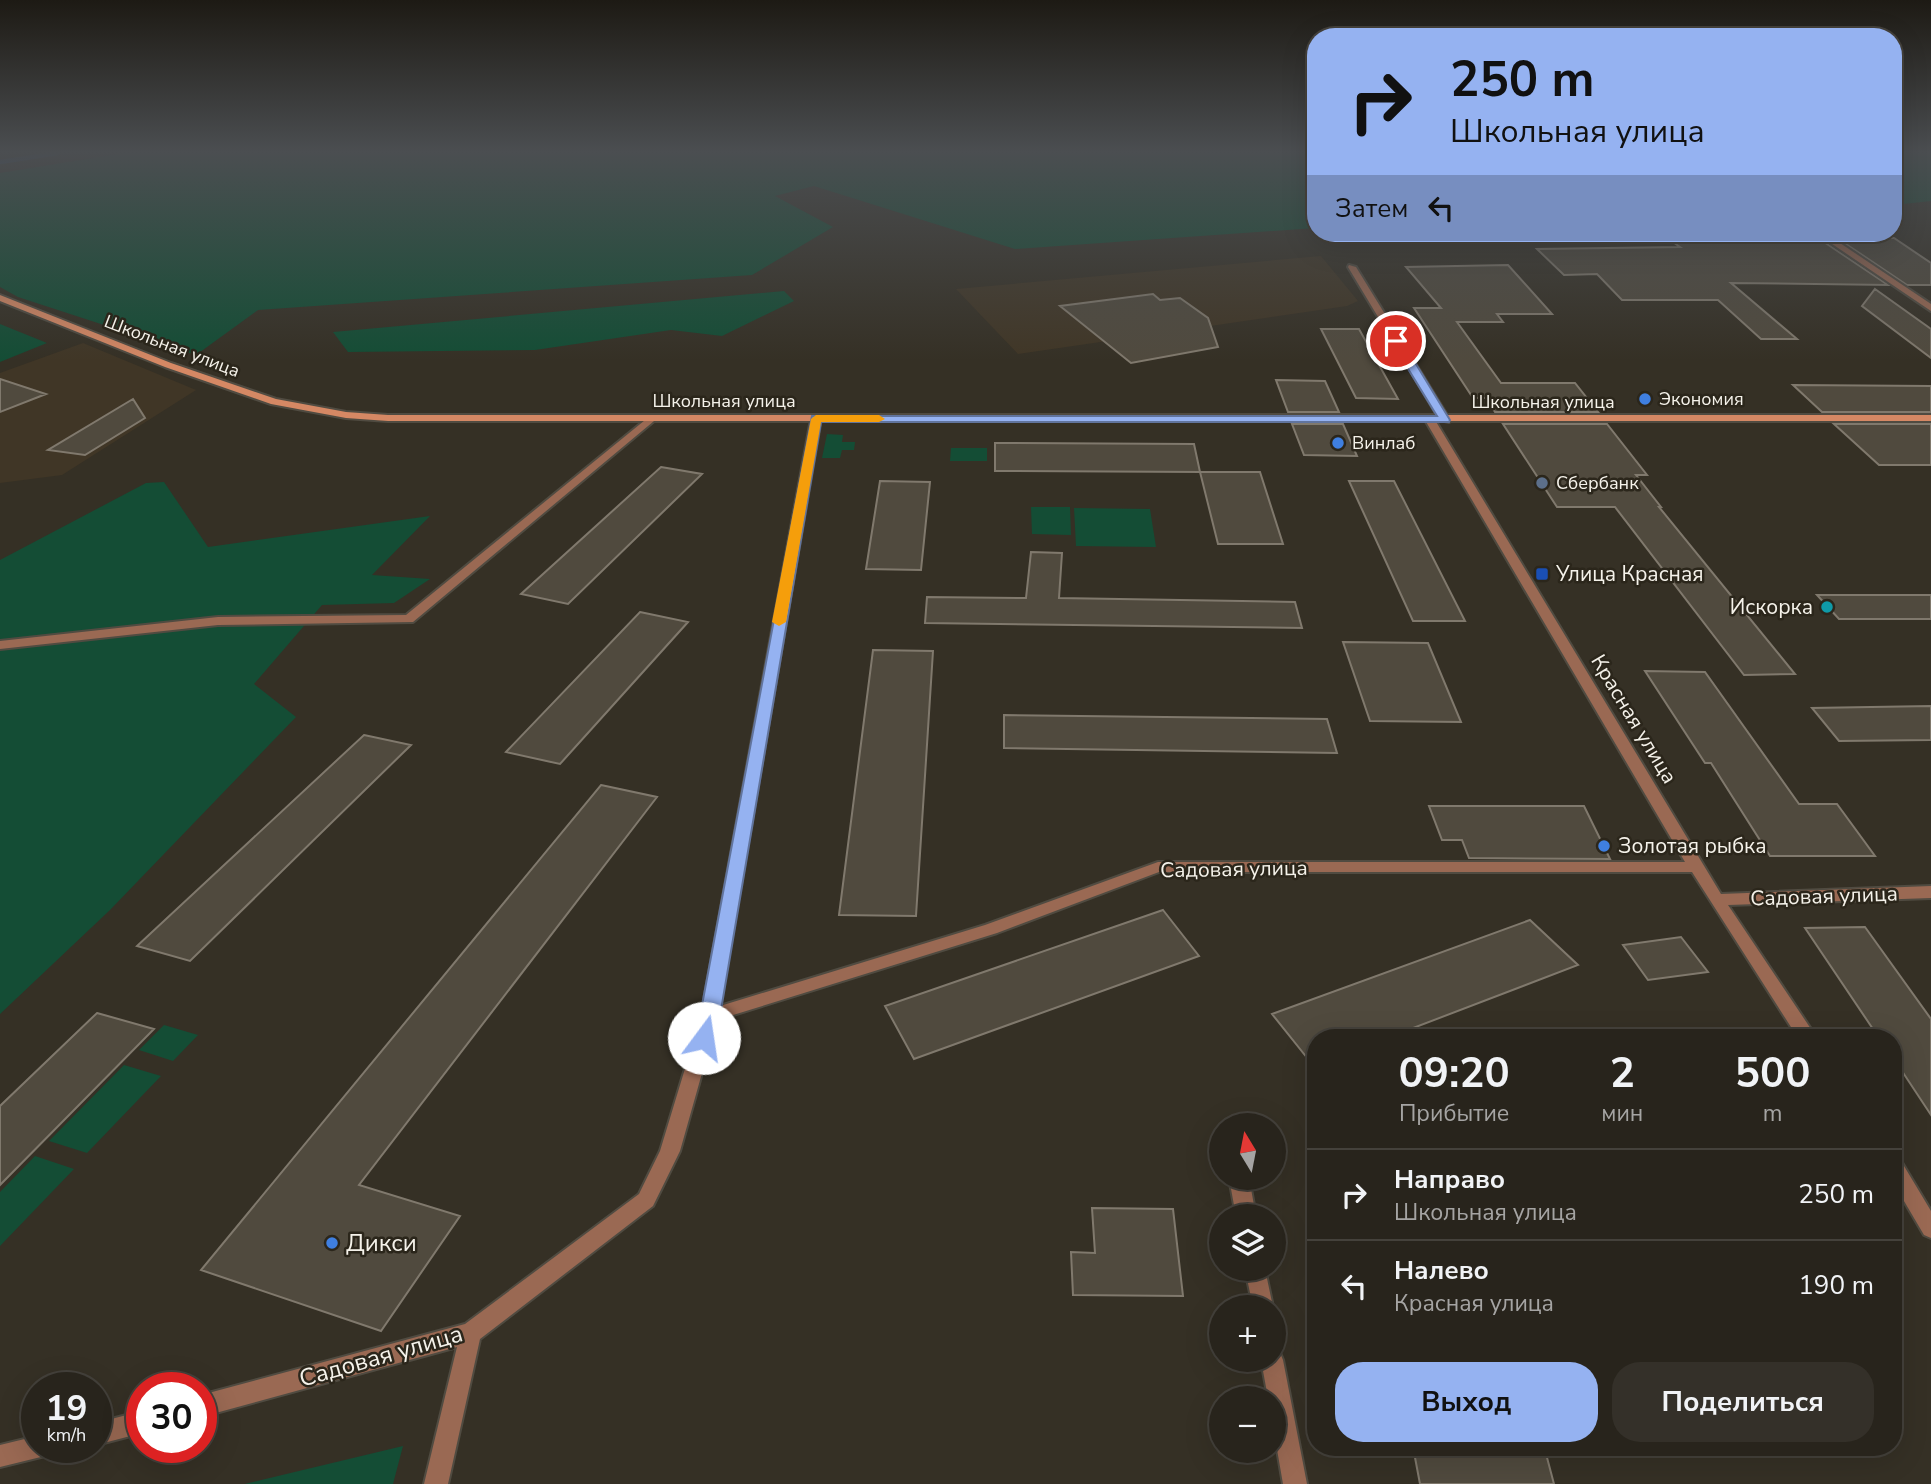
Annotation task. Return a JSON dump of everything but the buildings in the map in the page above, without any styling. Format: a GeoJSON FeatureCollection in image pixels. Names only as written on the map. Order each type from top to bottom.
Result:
{"type":"FeatureCollection","features":[{"type":"Feature","properties":{"kind":"street"},"geometry":{"type":"LineString","coordinates":[[1833,242],[1931,308]]}},
{"type":"Feature","properties":{"kind":"street","name":"Красная улица"},"geometry":{"type":"LineString","coordinates":[[1352,267],[1550,627],[1716,900],[1802,1029]]}},
{"type":"Feature","properties":{"kind":"street","name":"Школьная улица"},"geometry":{"type":"LineString","coordinates":[[0,298],[169,365],[274,402],[310,410],[388,418],[1931,418]]}},
{"type":"Feature","properties":{"kind":"street"},"geometry":{"type":"LineString","coordinates":[[0,645],[218,621],[408,619],[650,419]]}},
{"type":"Feature","properties":{"kind":"street"},"geometry":{"type":"LineString","coordinates":[[710,1016],[816,419]]}},
{"type":"Feature","properties":{"kind":"street","name":"Садовая улица"},"geometry":{"type":"LineString","coordinates":[[217,1402],[471,1333],[646,1200],[670,1151],[710,1016],[991,929],[1158,867],[1698,867]]}},
{"type":"Feature","properties":{"kind":"street","name":"Садовая улица"},"geometry":{"type":"LineString","coordinates":[[1716,900],[1931,892]]}},
{"type":"Feature","properties":{"kind":"street"},"geometry":{"type":"LineString","coordinates":[[1902,1180],[1931,1229]]}},
{"type":"Feature","properties":{"kind":"street"},"geometry":{"type":"LineString","coordinates":[[436,1484],[471,1333]]}},
{"type":"Feature","properties":{"kind":"street"},"geometry":{"type":"LineString","coordinates":[[1274,1372],[1295,1484]]}},
{"type":"Feature","properties":{"kind":"street"},"geometry":{"type":"LineString","coordinates":[[0,1457],[21,1452]]}},
{"type":"Feature","properties":{"kind":"shaded area"},"geometry":{"type":"Polygon","coordinates":[[[1321,256],[1358,301],[1347,306],[1018,354],[956,289],[1321,256]]]}},
{"type":"Feature","properties":{"kind":"shaded area"},"geometry":{"type":"Polygon","coordinates":[[[83,343],[196,390],[62,475],[0,483],[0,373],[83,343]]]}},
{"type":"Feature","properties":{"kind":"green space"},"geometry":{"type":"Polygon","coordinates":[[[0,222],[824,222],[833,227],[752,275],[258,310],[196,355],[18,297],[0,287],[0,222]]]}},
{"type":"Feature","properties":{"kind":"green space"},"geometry":{"type":"Polygon","coordinates":[[[930,222],[1307,222],[1307,229],[1015,249],[930,222]]]}},
{"type":"Feature","properties":{"kind":"green space"},"geometry":{"type":"Polygon","coordinates":[[[784,291],[794,301],[722,336],[671,330],[535,350],[348,352],[333,332],[784,291]]]}},
{"type":"Feature","properties":{"kind":"green space"},"geometry":{"type":"Polygon","coordinates":[[[0,324],[47,343],[0,362],[0,324]]]}},
{"type":"Feature","properties":{"kind":"green space"},"geometry":{"type":"Polygon","coordinates":[[[827,434],[843,435],[842,442],[855,442],[854,450],[842,450],[840,458],[822,458],[827,434]]]}},
{"type":"Feature","properties":{"kind":"green space"},"geometry":{"type":"Polygon","coordinates":[[[951,448],[987,448],[987,461],[950,461],[951,448]]]}},
{"type":"Feature","properties":{"kind":"green space"},"geometry":{"type":"Polygon","coordinates":[[[164,482],[208,547],[430,516],[372,575],[430,579],[394,603],[322,605],[254,684],[296,717],[110,910],[0,1014],[0,560],[146,483],[164,482]]]}},
{"type":"Feature","properties":{"kind":"green space"},"geometry":{"type":"Polygon","coordinates":[[[1031,507],[1070,507],[1071,535],[1032,534],[1031,507]]]}},
{"type":"Feature","properties":{"kind":"green space"},"geometry":{"type":"Polygon","coordinates":[[[1074,508],[1150,509],[1156,547],[1076,546],[1074,508]]]}},
{"type":"Feature","properties":{"kind":"green space"},"geometry":{"type":"Polygon","coordinates":[[[164,1025],[198,1035],[173,1061],[139,1050],[164,1025]]]}},
{"type":"Feature","properties":{"kind":"green space"},"geometry":{"type":"Polygon","coordinates":[[[124,1065],[161,1076],[87,1153],[49,1141],[124,1065]]]}},
{"type":"Feature","properties":{"kind":"green space"},"geometry":{"type":"Polygon","coordinates":[[[35,1156],[74,1169],[0,1246],[0,1192],[35,1156]]]}},
{"type":"Feature","properties":{"kind":"green space"},"geometry":{"type":"Polygon","coordinates":[[[403,1446],[393,1484],[245,1484],[403,1446]]]}},
{"type":"Feature","properties":{"kind":"slow traffic"},"geometry":{"type":"LineString","coordinates":[[779,622],[816,419],[879,419]]}},
{"type":"Feature","properties":{"kind":"place","name":"Экономия"},"geometry":{"type":"Point","coordinates":[1645,399]}},
{"type":"Feature","properties":{"kind":"place","name":"Винлаб"},"geometry":{"type":"Point","coordinates":[1338,443]}},
{"type":"Feature","properties":{"kind":"place","name":"Сбербанк"},"geometry":{"type":"Point","coordinates":[1542,483]}},
{"type":"Feature","properties":{"kind":"place","name":"Улица Красная"},"geometry":{"type":"Point","coordinates":[1542,574]}},
{"type":"Feature","properties":{"kind":"place","name":"Искорка"},"geometry":{"type":"Point","coordinates":[1827,607]}},
{"type":"Feature","properties":{"kind":"place","name":"Золотая рыбка"},"geometry":{"type":"Point","coordinates":[1604,846]}},
{"type":"Feature","properties":{"kind":"place","name":"Дикси"},"geometry":{"type":"Point","coordinates":[332,1243]}},
{"type":"Feature","properties":{"kind":"route"},"geometry":{"type":"LineString","coordinates":[[704,1038],[816,419],[1445,420],[1396,341]]}}]}
